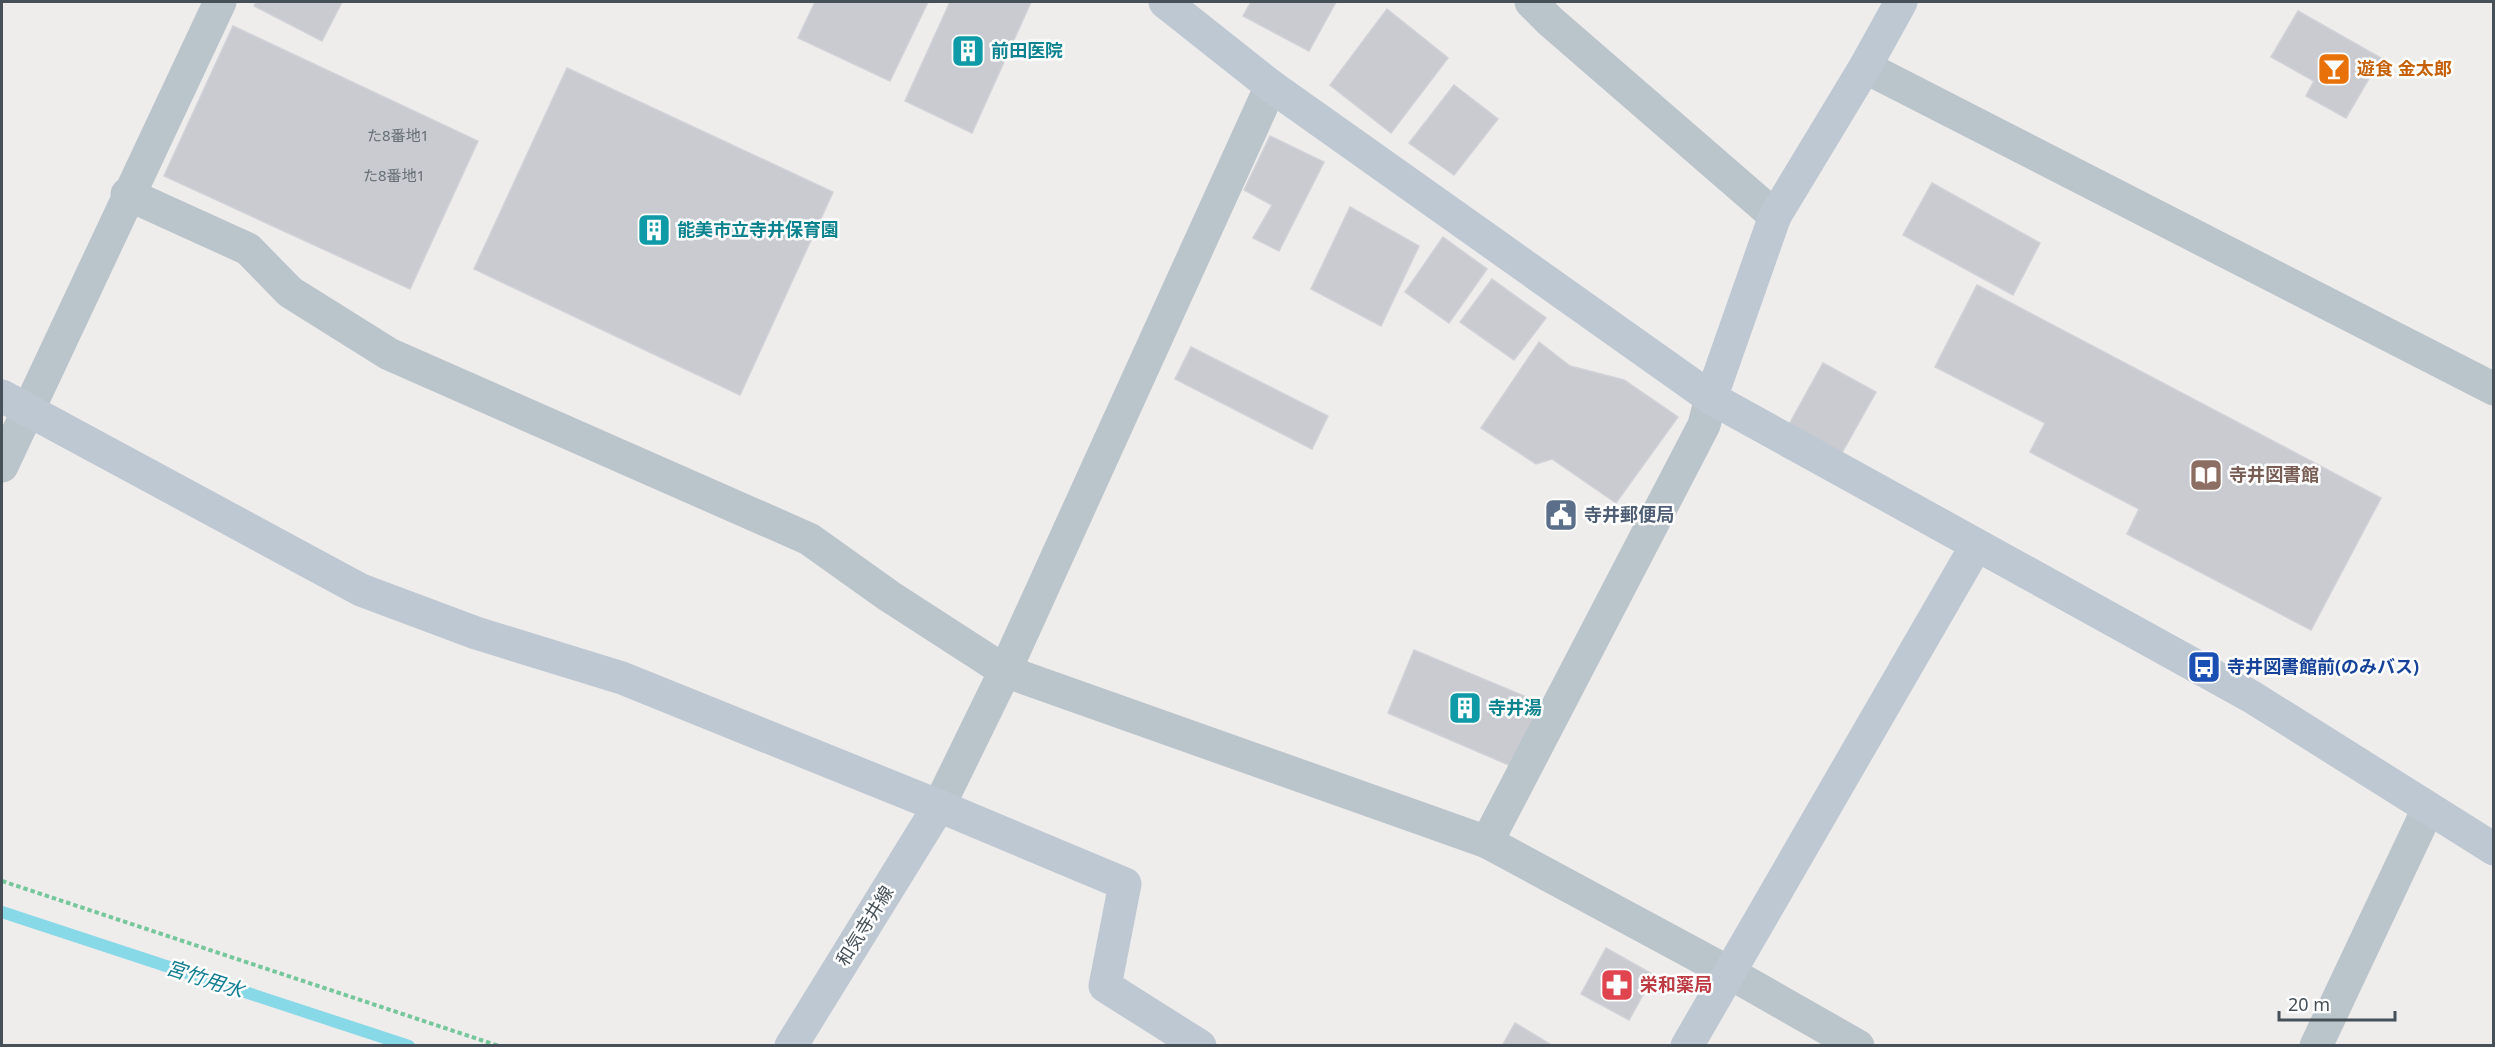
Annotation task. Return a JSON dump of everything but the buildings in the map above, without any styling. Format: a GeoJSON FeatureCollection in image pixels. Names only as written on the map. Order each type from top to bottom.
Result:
{"type":"FeatureCollection","features":[{"type":"Feature","properties":{"kind":"street"},"geometry":{"type":"LineString","coordinates":[[2,466],[14,403],[128,194],[220,2]]}},
{"type":"Feature","properties":{"kind":"street"},"geometry":{"type":"LineString","coordinates":[[1165,2],[1271,86],[1711,398],[2252,697],[2493,849]]}},
{"type":"Feature","properties":{"kind":"street"},"geometry":{"type":"LineString","coordinates":[[1531,2],[1775,216]]}},
{"type":"Feature","properties":{"kind":"street"},"geometry":{"type":"LineString","coordinates":[[1487,842],[1704,425],[1711,398],[1775,216],[1865,67],[1901,2]]}},
{"type":"Feature","properties":{"kind":"street"},"geometry":{"type":"LineString","coordinates":[[1865,67],[2493,389]]}},
{"type":"Feature","properties":{"kind":"street"},"geometry":{"type":"LineString","coordinates":[[939,806],[1005,671],[1271,86]]}},
{"type":"Feature","properties":{"kind":"street"},"geometry":{"type":"LineString","coordinates":[[128,194],[248,249],[290,292],[390,354],[809,539],[889,596],[1005,671],[1487,842],[1728,972],[1858,1046]]}},
{"type":"Feature","properties":{"kind":"street"},"geometry":{"type":"LineString","coordinates":[[14,403],[361,590],[476,633],[622,678],[1125,884],[1105,986],[1200,1046]]}},
{"type":"Feature","properties":{"kind":"street"},"geometry":{"type":"LineString","coordinates":[[1687,1046],[1976,546]]}},
{"type":"Feature","properties":{"kind":"street","name":"和気寺井線"},"geometry":{"type":"LineString","coordinates":[[791,1046],[939,806]]}},
{"type":"Feature","properties":{"kind":"street"},"geometry":{"type":"LineString","coordinates":[[2316,1046],[2428,809]]}},
{"type":"Feature","properties":{"kind":"path"},"geometry":{"type":"LineString","coordinates":[[2,881],[499,1046]]}},
{"type":"Feature","properties":{"kind":"waterway","name":"宮竹用水"},"geometry":{"type":"LineString","coordinates":[[2,912],[409,1046]]}},
{"type":"Feature","properties":{"kind":"place","name":"前田医院"},"geometry":{"type":"Point","coordinates":[968,51]}},
{"type":"Feature","properties":{"kind":"place","name":"遊食 金太郎"},"geometry":{"type":"Point","coordinates":[2334,69]}},
{"type":"Feature","properties":{"kind":"place","name":"能美市立寺井保育園"},"geometry":{"type":"Point","coordinates":[654,230]}},
{"type":"Feature","properties":{"kind":"place","name":"寺井図書館"},"geometry":{"type":"Point","coordinates":[2206,475]}},
{"type":"Feature","properties":{"kind":"place","name":"寺井郵便局"},"geometry":{"type":"Point","coordinates":[1561,515]}},
{"type":"Feature","properties":{"kind":"place","name":"寺井図書館前(のみバス)"},"geometry":{"type":"Point","coordinates":[2204,667]}},
{"type":"Feature","properties":{"kind":"place","name":"寺井湯"},"geometry":{"type":"Point","coordinates":[1465,708]}},
{"type":"Feature","properties":{"kind":"place","name":"栄和薬局"},"geometry":{"type":"Point","coordinates":[1617,985]}}]}
